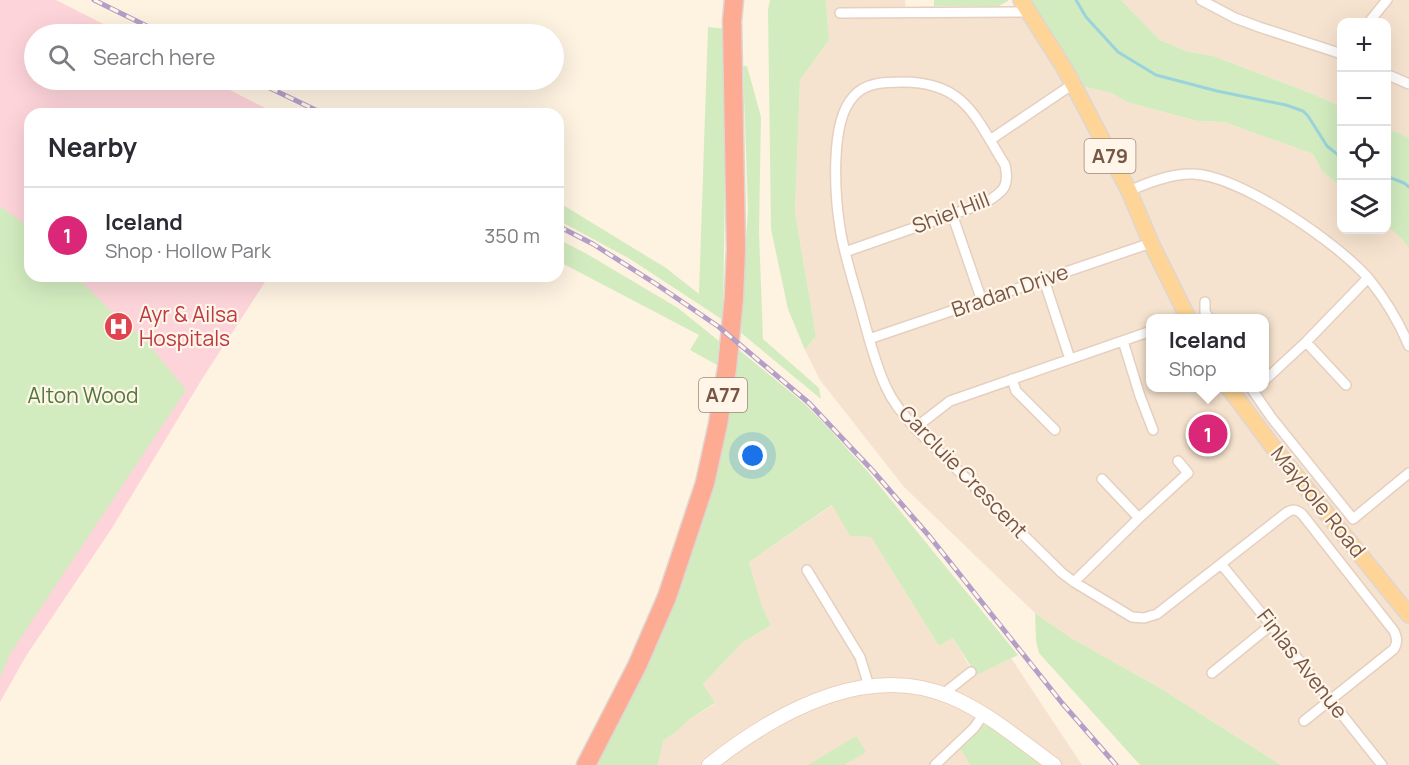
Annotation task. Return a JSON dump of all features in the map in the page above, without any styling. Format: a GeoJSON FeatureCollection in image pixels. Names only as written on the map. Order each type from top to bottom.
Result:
{"type":"FeatureCollection","features":[{"type":"Feature","properties":{"kind":"highway","name":"A77"},"geometry":{"type":"LineString","coordinates":[[586,765],[637,666],[667,597],[705,483],[718,424],[727,368],[736,249],[732,31],[734,0]]}},
{"type":"Feature","properties":{"kind":"main road","name":"A79"},"geometry":{"type":"LineString","coordinates":[[1025,6],[1073,84],[1129,191],[1151,243],[1186,314]]}},
{"type":"Feature","properties":{"kind":"main road","name":"Maybole Road"},"geometry":{"type":"LineString","coordinates":[[1233,392],[1290,470],[1409,615]]}},
{"type":"Feature","properties":{"kind":"street"},"geometry":{"type":"LineString","coordinates":[[1201,0],[1235,18],[1285,37],[1337,53]]}},
{"type":"Feature","properties":{"kind":"street"},"geometry":{"type":"LineString","coordinates":[[1373,18],[1387,0]]}},
{"type":"Feature","properties":{"kind":"street"},"geometry":{"type":"LineString","coordinates":[[840,13],[1025,6]]}},
{"type":"Feature","properties":{"kind":"street"},"geometry":{"type":"LineString","coordinates":[[1391,76],[1409,84]]}},
{"type":"Feature","properties":{"kind":"street","name":"Carcluie Crescent"},"geometry":{"type":"LineString","coordinates":[[990,140],[961,99],[948,90],[930,84],[885,82],[870,85],[854,95],[843,111],[836,148],[836,183],[841,231],[869,339],[886,388],[898,408],[915,428],[1062,573],[1132,617],[1144,618],[1157,614],[1286,513],[1297,510],[1397,637],[1394,649],[1330,701]]}},
{"type":"Feature","properties":{"kind":"street"},"geometry":{"type":"LineString","coordinates":[[990,140],[1073,84]]}},
{"type":"Feature","properties":{"kind":"street","name":"Shiel Hill"},"geometry":{"type":"LineString","coordinates":[[845,252],[985,202],[1000,194],[1006,184],[1007,174],[1005,165],[990,140]]}},
{"type":"Feature","properties":{"kind":"street"},"geometry":{"type":"LineString","coordinates":[[1129,191],[1170,176],[1192,174],[1212,177],[1236,185],[1277,208],[1347,258],[1368,278],[1385,301],[1400,325],[1409,346]]}},
{"type":"Feature","properties":{"kind":"street"},"geometry":{"type":"LineString","coordinates":[[952,214],[982,301]]}},
{"type":"Feature","properties":{"kind":"street","name":"Bradan Drive"},"geometry":{"type":"LineString","coordinates":[[869,339],[1151,243]]}},
{"type":"Feature","properties":{"kind":"street"},"geometry":{"type":"LineString","coordinates":[[1269,376],[1368,278]]}},
{"type":"Feature","properties":{"kind":"street"},"geometry":{"type":"LineString","coordinates":[[1044,280],[1070,359]]}},
{"type":"Feature","properties":{"kind":"street"},"geometry":{"type":"LineString","coordinates":[[1205,302],[1206,314]]}},
{"type":"Feature","properties":{"kind":"street"},"geometry":{"type":"LineString","coordinates":[[915,428],[950,401],[1146,333]]}},
{"type":"Feature","properties":{"kind":"street"},"geometry":{"type":"LineString","coordinates":[[1123,341],[1153,430]]}},
{"type":"Feature","properties":{"kind":"street"},"geometry":{"type":"LineString","coordinates":[[1306,342],[1346,386]]}},
{"type":"Feature","properties":{"kind":"street"},"geometry":{"type":"LineString","coordinates":[[1012,380],[1016,391],[1055,430]]}},
{"type":"Feature","properties":{"kind":"street"},"geometry":{"type":"LineString","coordinates":[[1256,392],[1271,417],[1353,519],[1409,473]]}},
{"type":"Feature","properties":{"kind":"street"},"geometry":{"type":"LineString","coordinates":[[1074,582],[1188,473],[1178,461]]}},
{"type":"Feature","properties":{"kind":"street"},"geometry":{"type":"LineString","coordinates":[[1102,479],[1139,518]]}},
{"type":"Feature","properties":{"kind":"street","name":"Finlas Avenue"},"geometry":{"type":"LineString","coordinates":[[1221,564],[1382,765]]}},
{"type":"Feature","properties":{"kind":"street"},"geometry":{"type":"LineString","coordinates":[[807,570],[860,657],[868,686]]}},
{"type":"Feature","properties":{"kind":"street"},"geometry":{"type":"LineString","coordinates":[[1212,673],[1272,625]]}},
{"type":"Feature","properties":{"kind":"street"},"geometry":{"type":"LineString","coordinates":[[943,694],[971,672]]}},
{"type":"Feature","properties":{"kind":"street"},"geometry":{"type":"LineString","coordinates":[[710,765],[737,744],[801,706],[844,690],[897,685],[924,688],[953,698],[983,715],[1054,765]]}},
{"type":"Feature","properties":{"kind":"street"},"geometry":{"type":"LineString","coordinates":[[1304,721],[1330,701]]}},
{"type":"Feature","properties":{"kind":"street"},"geometry":{"type":"LineString","coordinates":[[935,765],[974,728],[983,715]]}},
{"type":"Feature","properties":{"kind":"shaded area","name":"Alton Wood"},"geometry":{"type":"Polygon","coordinates":[[[0,0],[56,0],[103,24],[24,24],[24,90],[230,90],[265,108],[24,108],[24,282],[265,282],[202,379],[112,528],[26,656],[0,702],[0,0]]]}},
{"type":"Feature","properties":{"kind":"shaded area"},"geometry":{"type":"Polygon","coordinates":[[[826,0],[905,0],[907,19],[1029,12],[1073,84],[1111,93],[1127,102],[1198,121],[1224,122],[1313,154],[1322,171],[1337,184],[1337,234],[1391,234],[1391,229],[1409,249],[1409,765],[1281,765],[1155,685],[1071,638],[1035,613],[904,487],[820,380],[805,350],[816,336],[795,212],[800,80],[829,40],[826,0]]]}},
{"type":"Feature","properties":{"kind":"shaded area"},"geometry":{"type":"Polygon","coordinates":[[[1121,0],[1409,0],[1409,138],[1391,130],[1391,18],[1337,18],[1337,105],[1213,56],[1186,51],[1160,40],[1121,0]]]}},
{"type":"Feature","properties":{"kind":"shaded area"},"geometry":{"type":"Polygon","coordinates":[[[833,505],[850,536],[871,537],[939,646],[953,638],[975,676],[1011,658],[1082,765],[658,765],[663,741],[690,719],[715,704],[703,684],[742,643],[771,625],[762,606],[749,562],[833,505]]]}},
{"type":"Feature","properties":{"kind":"green space"},"geometry":{"type":"Polygon","coordinates":[[[770,0],[826,0],[829,40],[800,80],[795,212],[816,336],[805,350],[788,309],[771,229],[768,9],[770,0]]]}},
{"type":"Feature","properties":{"kind":"green space"},"geometry":{"type":"Polygon","coordinates":[[[934,0],[1008,1],[999,6],[934,6],[934,0]]]}},
{"type":"Feature","properties":{"kind":"green space"},"geometry":{"type":"Polygon","coordinates":[[[1021,0],[1121,0],[1160,40],[1186,51],[1213,56],[1337,105],[1337,184],[1322,171],[1313,154],[1224,122],[1198,121],[1127,102],[1111,93],[1073,84],[1021,0]]]}},
{"type":"Feature","properties":{"kind":"green space"},"geometry":{"type":"Polygon","coordinates":[[[708,27],[727,29],[723,320],[630,259],[564,223],[564,206],[666,268],[699,294],[708,27]]]}},
{"type":"Feature","properties":{"kind":"green space"},"geometry":{"type":"Polygon","coordinates":[[[743,66],[747,66],[761,117],[759,232],[763,339],[819,388],[821,399],[740,332],[748,210],[743,66]]]}},
{"type":"Feature","properties":{"kind":"green space"},"geometry":{"type":"Polygon","coordinates":[[[1391,130],[1409,138],[1409,249],[1391,229],[1391,130]]]}},
{"type":"Feature","properties":{"kind":"green space","name":"Alton Wood"},"geometry":{"type":"Polygon","coordinates":[[[0,206],[24,224],[24,282],[80,282],[85,285],[146,341],[186,390],[10,654],[0,678],[0,206]]]}},
{"type":"Feature","properties":{"kind":"green space"},"geometry":{"type":"Polygon","coordinates":[[[564,242],[678,308],[719,341],[717,365],[690,350],[699,335],[564,264],[564,242]]]}},
{"type":"Feature","properties":{"kind":"green space"},"geometry":{"type":"Polygon","coordinates":[[[738,349],[806,405],[832,432],[869,473],[1018,655],[975,676],[953,638],[939,646],[871,537],[850,536],[832,505],[749,562],[762,606],[771,625],[742,643],[703,684],[715,703],[690,719],[663,741],[658,765],[586,765],[667,597],[727,368],[738,349]]]}},
{"type":"Feature","properties":{"kind":"green space"},"geometry":{"type":"Polygon","coordinates":[[[1035,613],[1071,638],[1155,685],[1281,765],[1140,765],[1039,653],[1035,613]]]}},
{"type":"Feature","properties":{"kind":"green space"},"geometry":{"type":"Polygon","coordinates":[[[986,725],[993,727],[1043,765],[970,765],[959,746],[986,725]]]}},
{"type":"Feature","properties":{"kind":"green space"},"geometry":{"type":"Polygon","coordinates":[[[856,736],[866,752],[844,765],[808,765],[856,736]]]}},
{"type":"Feature","properties":{"kind":"waterway"},"geometry":{"type":"LineString","coordinates":[[1076,0],[1086,17],[1118,52],[1156,75],[1303,111],[1327,146],[1337,154]]}},
{"type":"Feature","properties":{"kind":"waterway"},"geometry":{"type":"LineString","coordinates":[[1391,178],[1409,187]]}},
{"type":"Feature","properties":{"kind":"railway"},"geometry":{"type":"LineString","coordinates":[[94,0],[143,24]]}},
{"type":"Feature","properties":{"kind":"railway"},"geometry":{"type":"LineString","coordinates":[[274,90],[311,108]]}},
{"type":"Feature","properties":{"kind":"railway"},"geometry":{"type":"LineString","coordinates":[[564,229],[593,244],[719,327],[809,403],[873,471],[930,537],[1062,703],[1116,765]]}},
{"type":"Feature","properties":{"kind":"place","name":"Ayr & Ailsa Hospitals"},"geometry":{"type":"Point","coordinates":[118,327]}},
{"type":"Feature","properties":{"kind":"place","name":"Iceland"},"geometry":{"type":"Point","coordinates":[1208,434]}}]}
